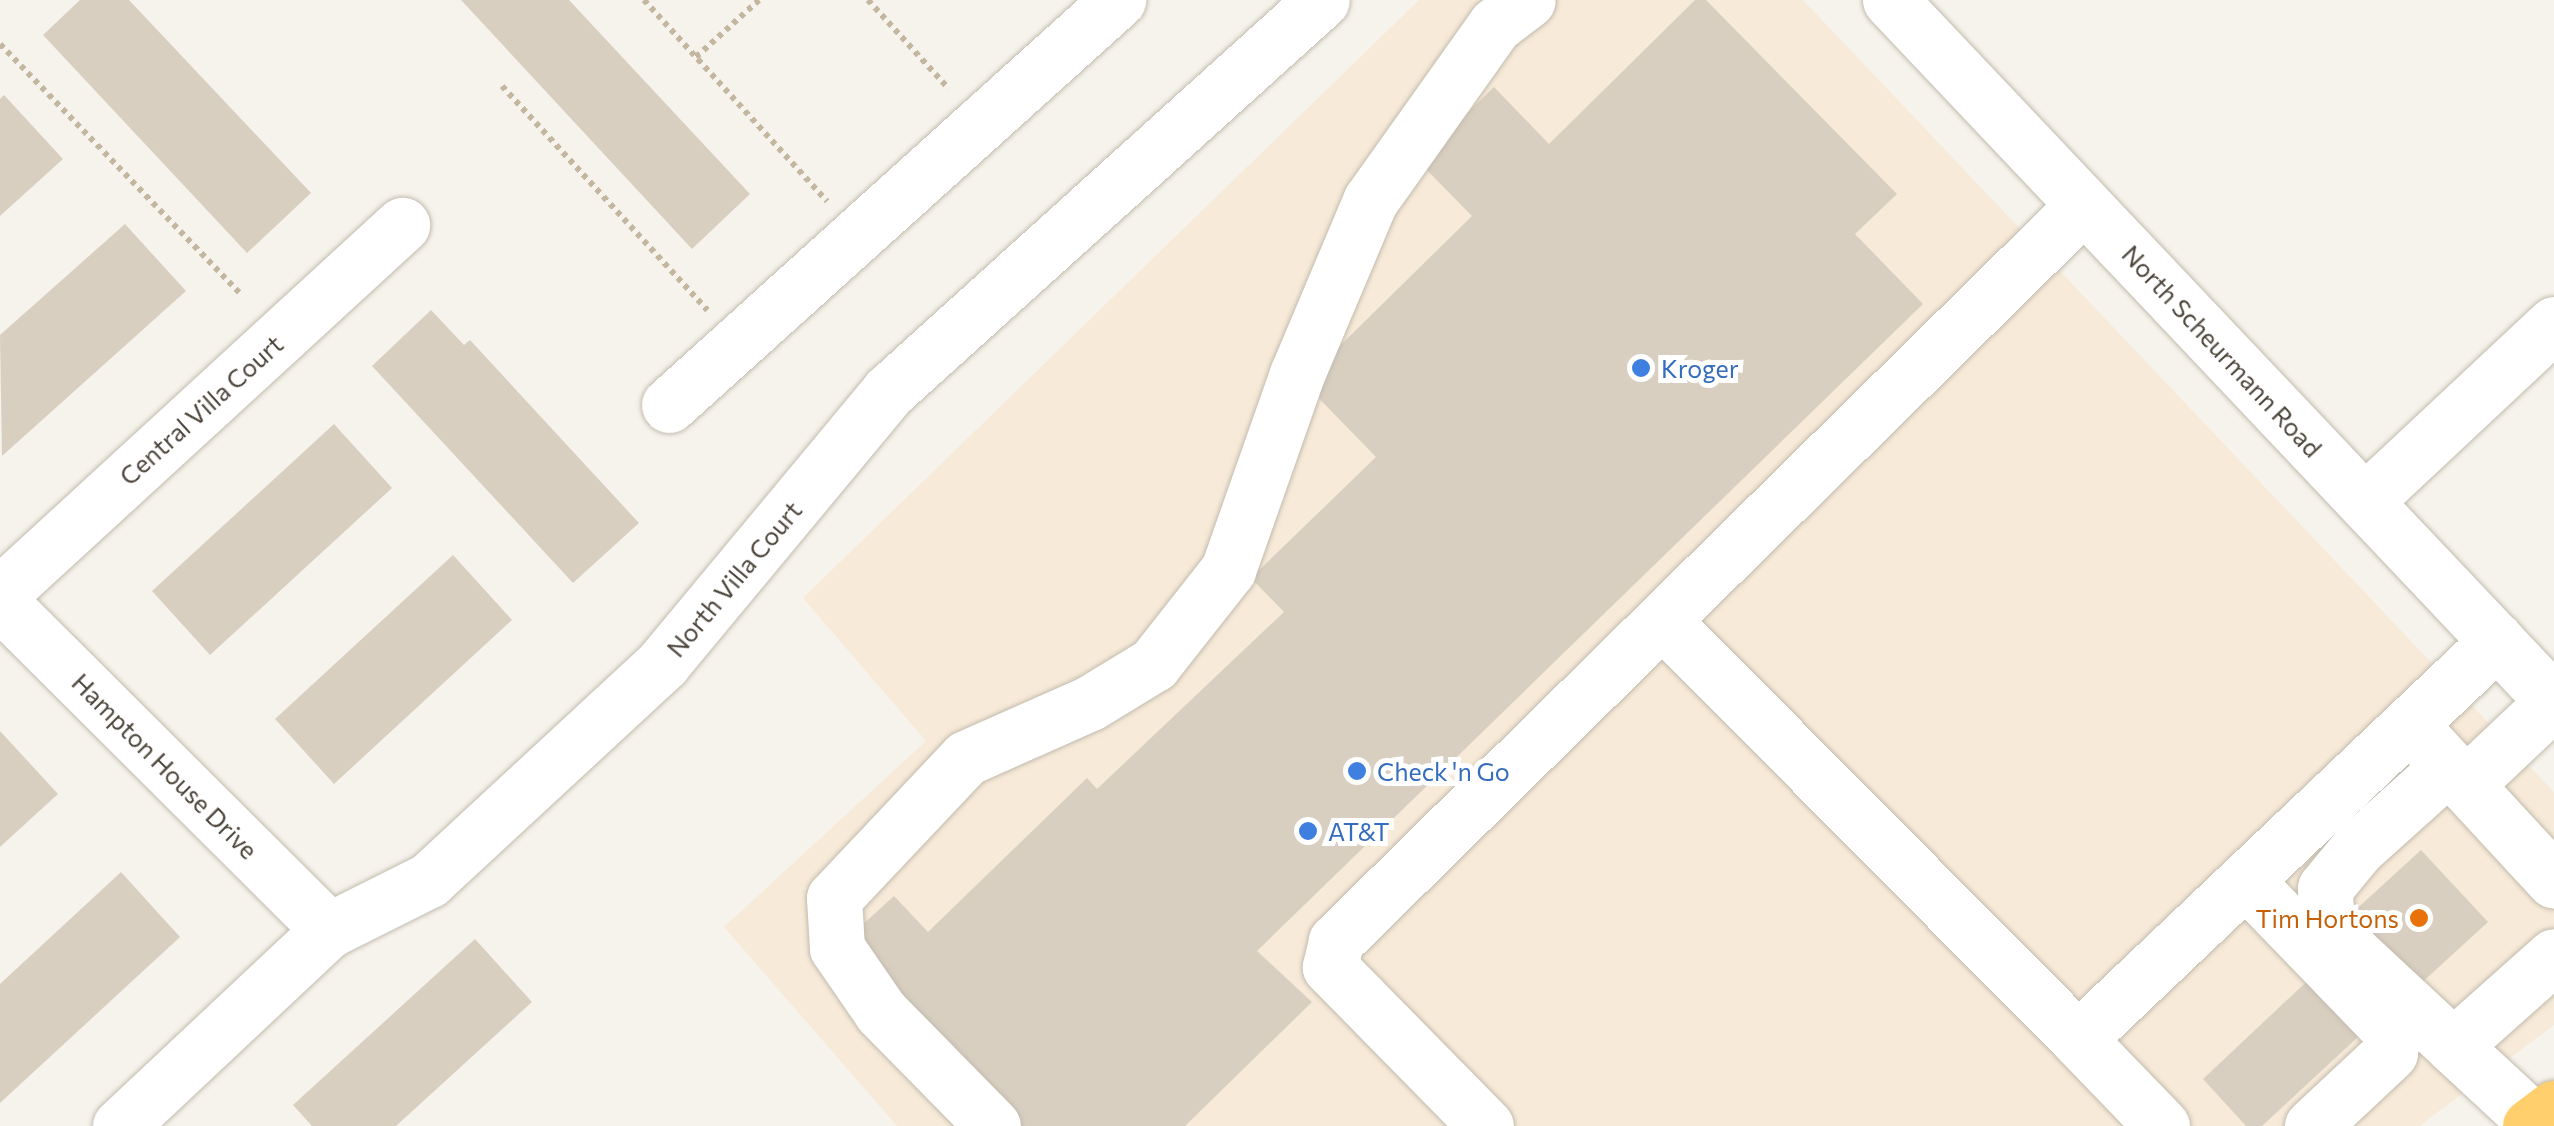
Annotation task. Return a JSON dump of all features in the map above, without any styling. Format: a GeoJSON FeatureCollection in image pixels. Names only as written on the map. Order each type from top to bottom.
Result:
{"type":"FeatureCollection","features":[{"type":"Feature","properties":{"kind":"street"},"geometry":{"type":"LineString","coordinates":[[668,405],[1118,0]]}},
{"type":"Feature","properties":{"kind":"street","name":"North Villa Court"},"geometry":{"type":"LineString","coordinates":[[120,1126],[329,930],[428,880],[663,664],[889,391],[1322,0]]}},
{"type":"Feature","properties":{"kind":"street"},"geometry":{"type":"LineString","coordinates":[[993,1126],[881,1012],[836,948],[834,898],[966,758],[1090,704],[1154,664],[1228,570],[1297,374],[1370,201],[1495,25],[1528,0]]}},
{"type":"Feature","properties":{"kind":"street","name":"North Scheurmann Road"},"geometry":{"type":"LineString","coordinates":[[1890,0],[2554,701]]}},
{"type":"Feature","properties":{"kind":"street"},"geometry":{"type":"LineString","coordinates":[[1486,1126],[1330,968],[1336,941],[2084,205]]}},
{"type":"Feature","properties":{"kind":"street","name":"Central Villa Court"},"geometry":{"type":"LineString","coordinates":[[0,594],[402,226]]}},
{"type":"Feature","properties":{"kind":"street"},"geometry":{"type":"LineString","coordinates":[[2364,501],[2554,324]]}},
{"type":"Feature","properties":{"kind":"street","name":"Hampton House Drive"},"geometry":{"type":"LineString","coordinates":[[0,602],[329,930]]}},
{"type":"Feature","properties":{"kind":"street"},"geometry":{"type":"LineString","coordinates":[[1662,620],[2162,1126]]}},
{"type":"Feature","properties":{"kind":"street"},"geometry":{"type":"LineString","coordinates":[[2078,1039],[2497,641]]}},
{"type":"Feature","properties":{"kind":"street"},"geometry":{"type":"LineString","coordinates":[[2540,1119],[2453,1046],[2352,952],[2326,913],[2325,888],[2357,848],[2554,701]]}},
{"type":"Feature","properties":{"kind":"street"},"geometry":{"type":"LineString","coordinates":[[2409,724],[2554,881]]}},
{"type":"Feature","properties":{"kind":"street"},"geometry":{"type":"LineString","coordinates":[[2245,880],[2393,1033],[2390,1053],[2312,1126]]}},
{"type":"Feature","properties":{"kind":"street"},"geometry":{"type":"LineString","coordinates":[[2453,1046],[2554,956]]}},
{"type":"Feature","properties":{"kind":"path"},"geometry":{"type":"LineString","coordinates":[[644,0],[828,202]]}},
{"type":"Feature","properties":{"kind":"path"},"geometry":{"type":"LineString","coordinates":[[696,57],[759,0]]}},
{"type":"Feature","properties":{"kind":"path"},"geometry":{"type":"LineString","coordinates":[[868,0],[950,90]]}},
{"type":"Feature","properties":{"kind":"path"},"geometry":{"type":"LineString","coordinates":[[0,44],[241,294]]}},
{"type":"Feature","properties":{"kind":"path"},"geometry":{"type":"LineString","coordinates":[[502,86],[708,310]]}},
{"type":"Feature","properties":{"kind":"shaded area"},"geometry":{"type":"Polygon","coordinates":[[[1419,0],[1803,0],[2554,792],[2554,1025],[2419,1126],[897,1126],[724,927],[926,741],[803,598],[1419,0]]]}},
{"type":"Feature","properties":{"kind":"building"},"geometry":{"type":"Polygon","coordinates":[[[80,0],[129,0],[311,193],[247,253],[43,35],[80,0]]]}},
{"type":"Feature","properties":{"kind":"building"},"geometry":{"type":"Polygon","coordinates":[[[461,0],[569,0],[750,194],[692,249],[461,0]]]}},
{"type":"Feature","properties":{"kind":"building"},"geometry":{"type":"Polygon","coordinates":[[[1695,0],[1706,0],[1897,194],[1855,234],[1923,304],[1257,951],[1312,1002],[1185,1126],[1000,1126],[837,948],[894,896],[928,932],[1087,778],[1097,789],[1284,612],[1251,578],[1376,457],[1303,382],[1472,216],[1418,161],[1494,87],[1549,144],[1695,0]]]}},
{"type":"Feature","properties":{"kind":"building"},"geometry":{"type":"Polygon","coordinates":[[[4,95],[63,159],[0,216],[0,99],[4,95]]]}},
{"type":"Feature","properties":{"kind":"building"},"geometry":{"type":"Polygon","coordinates":[[[125,224],[186,291],[2,456],[0,335],[125,224]]]}},
{"type":"Feature","properties":{"kind":"building"},"geometry":{"type":"Polygon","coordinates":[[[431,310],[464,345],[470,340],[639,523],[573,583],[372,366],[431,310]]]}},
{"type":"Feature","properties":{"kind":"building"},"geometry":{"type":"Polygon","coordinates":[[[334,424],[392,488],[210,655],[152,591],[334,424]]]}},
{"type":"Feature","properties":{"kind":"building"},"geometry":{"type":"Polygon","coordinates":[[[453,555],[512,620],[334,784],[275,719],[453,555]]]}},
{"type":"Feature","properties":{"kind":"building"},"geometry":{"type":"Polygon","coordinates":[[[0,731],[58,794],[0,847],[0,731]]]}},
{"type":"Feature","properties":{"kind":"building","name":"Tim Hortons"},"geometry":{"type":"Polygon","coordinates":[[[2421,850],[2488,922],[2418,986],[2351,914],[2421,850]]]}},
{"type":"Feature","properties":{"kind":"building"},"geometry":{"type":"Polygon","coordinates":[[[121,872],[180,937],[0,1103],[0,984],[121,872]]]}},
{"type":"Feature","properties":{"kind":"building"},"geometry":{"type":"Polygon","coordinates":[[[475,939],[532,1002],[396,1126],[312,1126],[293,1105],[475,939]]]}},
{"type":"Feature","properties":{"kind":"building"},"geometry":{"type":"Polygon","coordinates":[[[2320,969],[2372,1024],[2262,1126],[2246,1126],[2203,1079],[2320,969]]]}},
{"type":"Feature","properties":{"kind":"place","name":"Kroger"},"geometry":{"type":"Point","coordinates":[1641,368]}},
{"type":"Feature","properties":{"kind":"place","name":"Check 'n Go"},"geometry":{"type":"Point","coordinates":[1357,771]}},
{"type":"Feature","properties":{"kind":"place","name":"AT&T"},"geometry":{"type":"Point","coordinates":[1308,831]}},
{"type":"Feature","properties":{"kind":"place","name":"Tim Hortons"},"geometry":{"type":"Point","coordinates":[2419,918]}}]}
